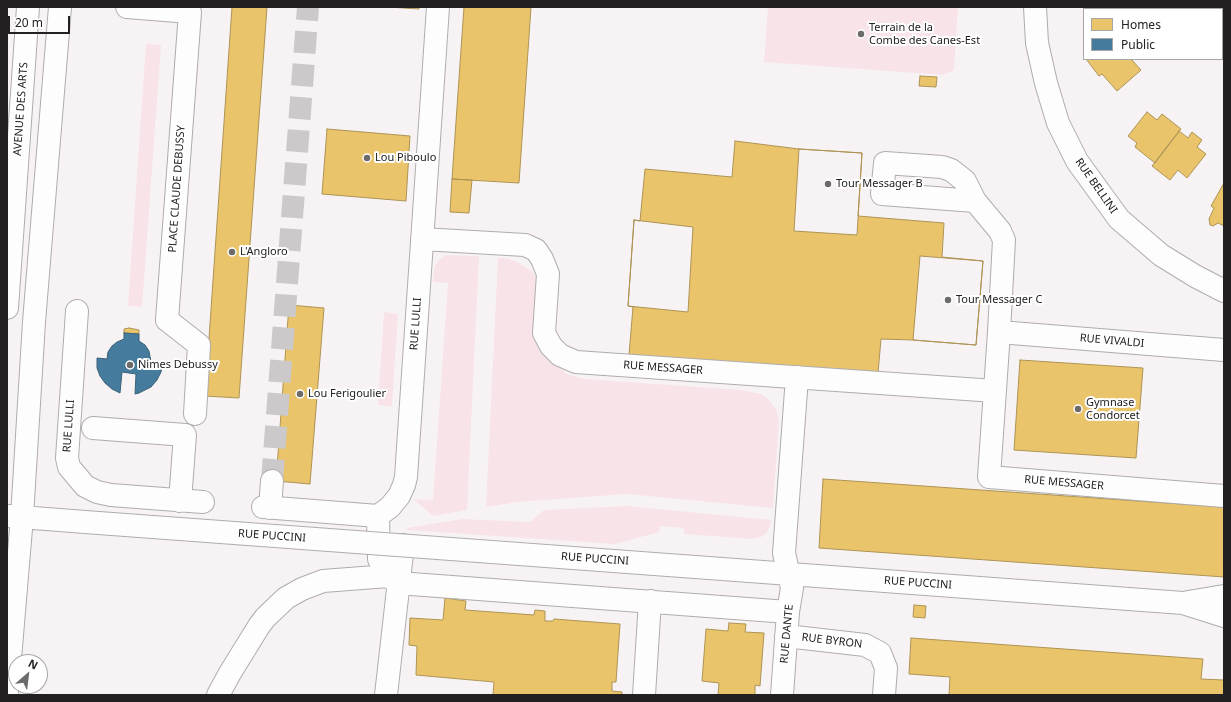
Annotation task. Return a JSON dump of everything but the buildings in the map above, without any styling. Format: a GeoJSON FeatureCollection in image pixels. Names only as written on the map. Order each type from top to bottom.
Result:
{"type":"FeatureCollection","features":[{"type":"Feature","properties":{"kind":"street","name":"AVENUE DES ARTS"},"geometry":{"type":"LineString","coordinates":[[7,308],[28,7]]}},
{"type":"Feature","properties":{"kind":"street"},"geometry":{"type":"LineString","coordinates":[[7,694],[15,517],[34,322],[60,7]]}},
{"type":"Feature","properties":{"kind":"street","name":"PLACE CLAUDE DEBUSSY"},"geometry":{"type":"LineString","coordinates":[[127,7],[190,12],[167,320],[199,345],[195,414]]}},
{"type":"Feature","properties":{"kind":"street","name":"RUE LULLI"},"geometry":{"type":"LineString","coordinates":[[378,516],[390,507],[399,496],[406,477],[438,7]]}},
{"type":"Feature","properties":{"kind":"street","name":"RUE BELLINI"},"geometry":{"type":"LineString","coordinates":[[1035,7],[1037,43],[1046,83],[1058,123],[1077,161],[1119,219],[1161,255],[1195,276],[1224,291]]}},
{"type":"Feature","properties":{"kind":"street","name":"RUE MESSAGER"},"geometry":{"type":"LineString","coordinates":[[975,201],[1000,231],[1004,240],[989,477],[1224,496]]}},
{"type":"Feature","properties":{"kind":"street","name":"RUE MESSAGER"},"geometry":{"type":"LineString","coordinates":[[422,240],[525,245],[536,250],[542,259],[548,274],[544,333],[551,346],[560,355],[576,362],[995,391]]}},
{"type":"Feature","properties":{"kind":"street","name":"RUE LULLI"},"geometry":{"type":"LineString","coordinates":[[77,312],[67,458],[69,467],[85,486],[97,492],[111,496],[204,502]]}},
{"type":"Feature","properties":{"kind":"street","name":"RUE VIVALDI"},"geometry":{"type":"LineString","coordinates":[[999,332],[1224,350]]}},
{"type":"Feature","properties":{"kind":"street","name":"RUE DANTE"},"geometry":{"type":"LineString","coordinates":[[782,695],[788,612],[792,588],[784,548],[797,377]]}},
{"type":"Feature","properties":{"kind":"street"},"geometry":{"type":"LineString","coordinates":[[93,428],[185,435],[180,501]]}},
{"type":"Feature","properties":{"kind":"street"},"geometry":{"type":"LineString","coordinates":[[272,481],[267,507],[378,516],[379,559],[393,579]]}},
{"type":"Feature","properties":{"kind":"street","name":"RUE PUCCINI"},"geometry":{"type":"LineString","coordinates":[[15,517],[1183,603],[1224,616]]}},
{"type":"Feature","properties":{"kind":"street"},"geometry":{"type":"LineString","coordinates":[[386,695],[393,579],[403,545]]}},
{"type":"Feature","properties":{"kind":"street"},"geometry":{"type":"LineString","coordinates":[[218,695],[255,632],[265,618],[286,598],[302,589],[323,581],[393,579],[788,612]]}},
{"type":"Feature","properties":{"kind":"street","name":"RUE PUCCINI"},"geometry":{"type":"LineString","coordinates":[[1183,603],[1224,596]]}},
{"type":"Feature","properties":{"kind":"street"},"geometry":{"type":"LineString","coordinates":[[644,695],[650,601]]}},
{"type":"Feature","properties":{"kind":"street","name":"RUE BYRON"},"geometry":{"type":"LineString","coordinates":[[786,636],[865,645],[880,653],[886,668],[884,695]]}},
{"type":"Feature","properties":{"kind":"shaded area","name":"Terrain de la Combe des Canes-Est"},"geometry":{"type":"Polygon","coordinates":[[[768,7],[958,7],[954,70],[943,75],[764,62],[768,7]]]}},
{"type":"Feature","properties":{"kind":"shaded area"},"geometry":{"type":"Polygon","coordinates":[[[146,44],[161,45],[142,307],[128,306],[146,44]]]}},
{"type":"Feature","properties":{"kind":"shaded area"},"geometry":{"type":"Polygon","coordinates":[[[446,255],[479,256],[467,510],[433,516],[413,499],[433,500],[448,283],[433,282],[434,268],[439,260],[446,255]]]}},
{"type":"Feature","properties":{"kind":"shaded area"},"geometry":{"type":"Polygon","coordinates":[[[498,258],[506,258],[517,262],[533,272],[538,283],[550,359],[567,374],[585,379],[741,390],[761,394],[766,397],[776,409],[779,420],[773,508],[627,494],[518,502],[486,507],[498,258]]]}},
{"type":"Feature","properties":{"kind":"shaded area"},"geometry":{"type":"Polygon","coordinates":[[[384,312],[398,314],[392,406],[378,405],[384,312]]]}},
{"type":"Feature","properties":{"kind":"shaded area"},"geometry":{"type":"Polygon","coordinates":[[[627,506],[771,520],[771,524],[766,534],[753,539],[684,534],[684,528],[660,526],[659,532],[615,544],[407,530],[407,528],[462,519],[530,522],[544,510],[627,506]]]}},
{"type":"Feature","properties":{"kind":"tunnel"},"geometry":{"type":"LineString","coordinates":[[272,481],[308,7]]}},
{"type":"Feature","properties":{"kind":"place","name":"Terrain de la Combe des Canes-Est"},"geometry":{"type":"Point","coordinates":[861,34]}},
{"type":"Feature","properties":{"kind":"place","name":"Lou Piboulo"},"geometry":{"type":"Point","coordinates":[367,158]}},
{"type":"Feature","properties":{"kind":"place","name":"Tour Messager B"},"geometry":{"type":"Point","coordinates":[828,184]}},
{"type":"Feature","properties":{"kind":"place","name":"L'Angloro"},"geometry":{"type":"Point","coordinates":[232,252]}},
{"type":"Feature","properties":{"kind":"place","name":"Tour Messager C"},"geometry":{"type":"Point","coordinates":[948,300]}},
{"type":"Feature","properties":{"kind":"place","name":"Nimes Debussy"},"geometry":{"type":"Point","coordinates":[130,365]}},
{"type":"Feature","properties":{"kind":"place","name":"Lou Ferigoulier"},"geometry":{"type":"Point","coordinates":[300,394]}},
{"type":"Feature","properties":{"kind":"place","name":"Gymnase Condorcet"},"geometry":{"type":"Point","coordinates":[1078,409]}}]}
